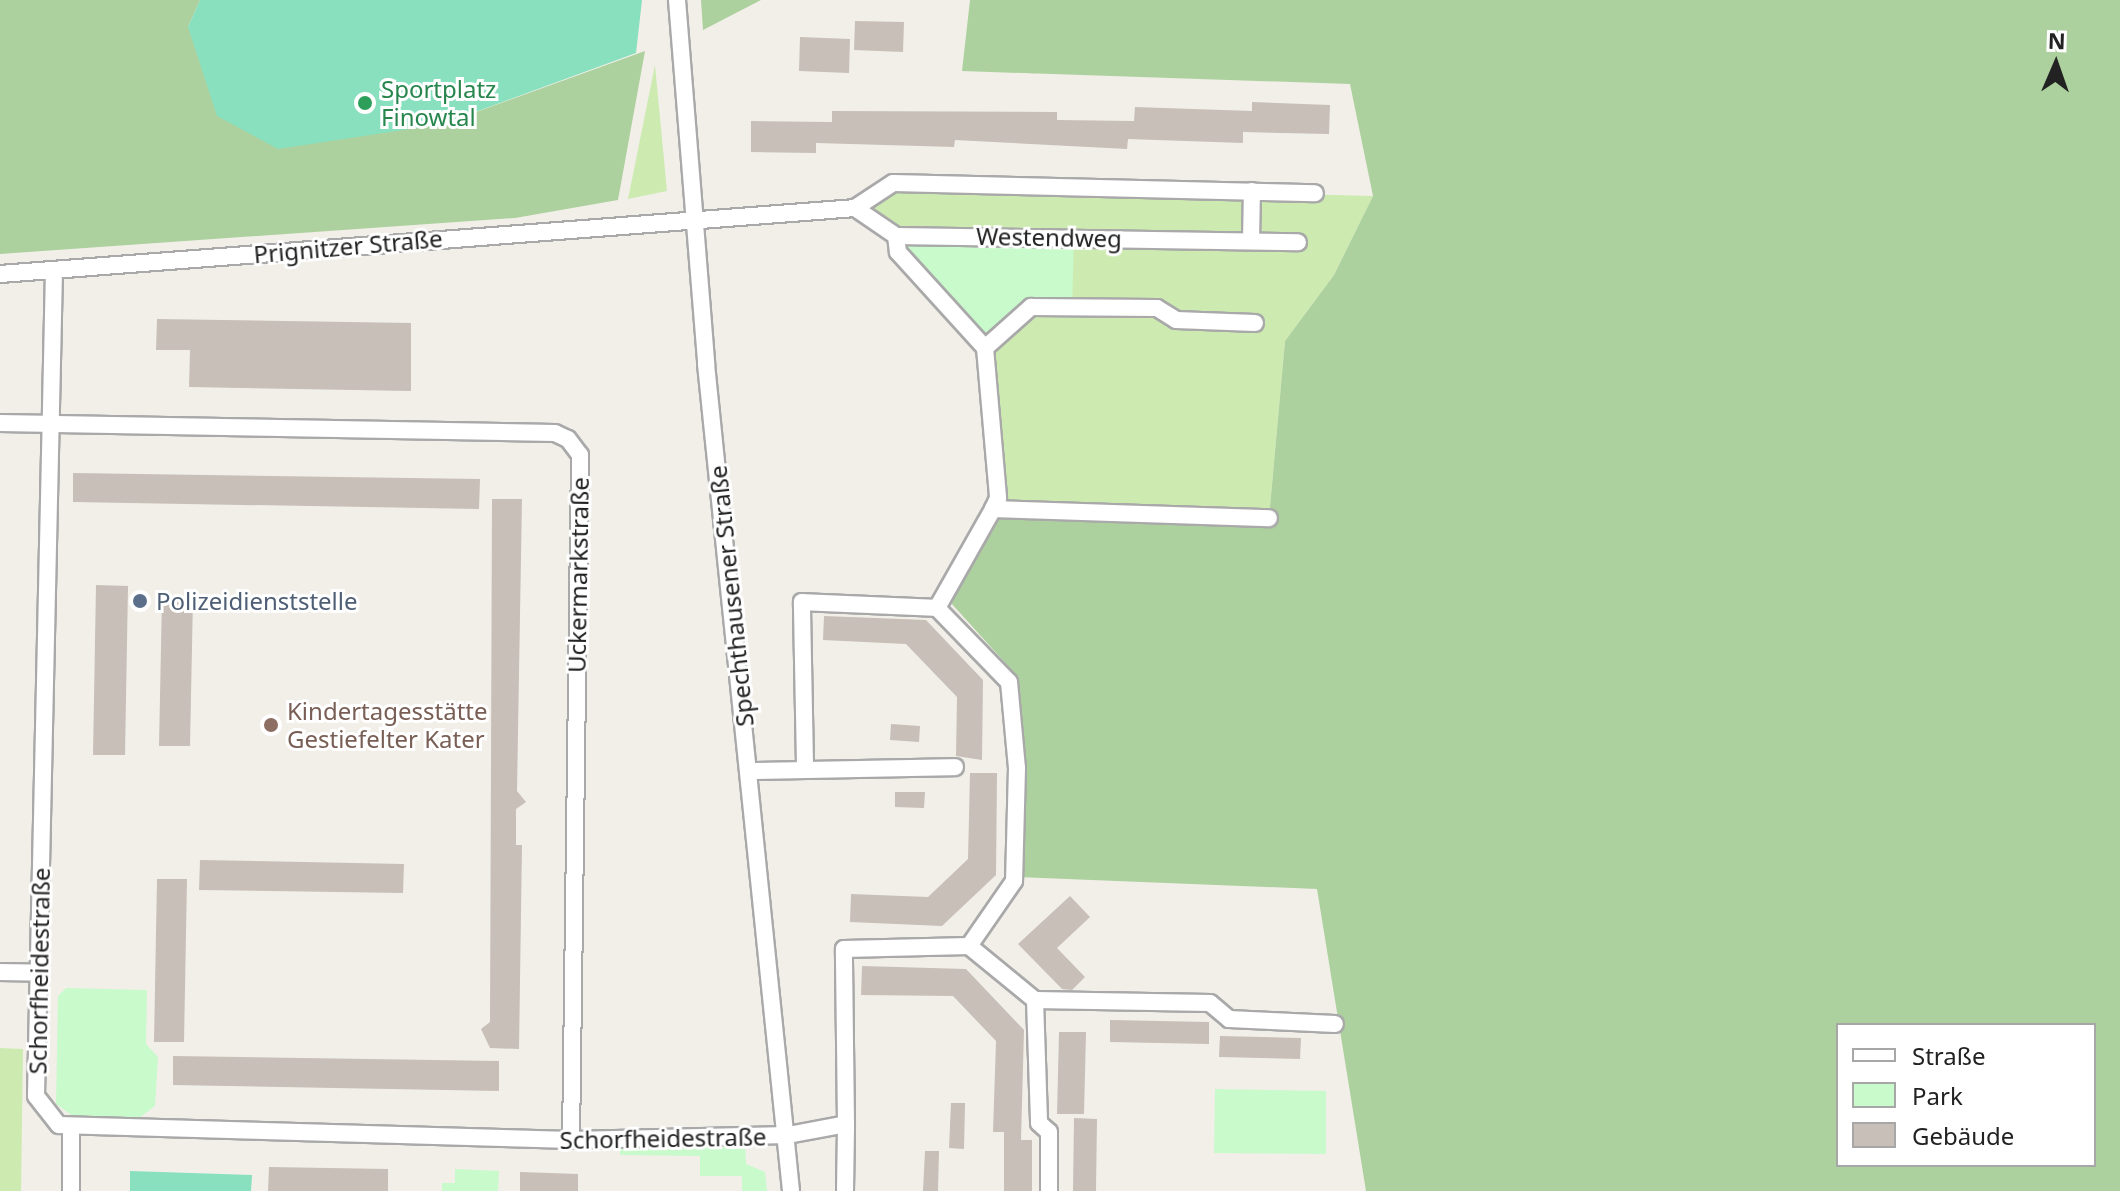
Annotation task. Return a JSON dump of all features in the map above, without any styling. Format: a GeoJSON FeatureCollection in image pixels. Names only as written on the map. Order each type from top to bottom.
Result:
{"type":"FeatureCollection","features":[{"type":"Feature","properties":{"kind":"street","name":"Spechthausener Straße"},"geometry":{"type":"LineString","coordinates":[[677,0],[695,216],[788,1135],[791,1191]]}},
{"type":"Feature","properties":{"kind":"street","name":"Westendweg"},"geometry":{"type":"LineString","coordinates":[[855,208],[893,183],[1315,193]]}},
{"type":"Feature","properties":{"kind":"street"},"geometry":{"type":"LineString","coordinates":[[1251,241],[1252,191]]}},
{"type":"Feature","properties":{"kind":"street"},"geometry":{"type":"LineString","coordinates":[[695,216],[855,208],[896,236],[898,252],[985,348],[998,498],[937,608]]}},
{"type":"Feature","properties":{"kind":"street","name":"Prignitzer Straße"},"geometry":{"type":"LineString","coordinates":[[0,274],[695,216]]}},
{"type":"Feature","properties":{"kind":"street","name":"Westendweg"},"geometry":{"type":"LineString","coordinates":[[896,236],[1298,242]]}},
{"type":"Feature","properties":{"kind":"street","name":"Schorfheidestraße"},"geometry":{"type":"LineString","coordinates":[[54,270],[36,1096],[49,1118],[71,1129],[571,1140],[788,1135],[846,1124]]}},
{"type":"Feature","properties":{"kind":"street"},"geometry":{"type":"LineString","coordinates":[[985,348],[1031,307],[1157,308],[1176,320],[1255,323]]}},
{"type":"Feature","properties":{"kind":"street","name":"Uckermarkstraße"},"geometry":{"type":"LineString","coordinates":[[0,423],[555,433],[580,455],[571,1140]]}},
{"type":"Feature","properties":{"kind":"street"},"geometry":{"type":"LineString","coordinates":[[993,509],[1269,518]]}},
{"type":"Feature","properties":{"kind":"street"},"geometry":{"type":"LineString","coordinates":[[805,765],[802,602],[937,608],[1009,682],[1017,768],[1014,881],[969,946]]}},
{"type":"Feature","properties":{"kind":"street"},"geometry":{"type":"LineString","coordinates":[[750,771],[805,765],[955,767]]}},
{"type":"Feature","properties":{"kind":"street"},"geometry":{"type":"LineString","coordinates":[[845,1191],[844,949],[969,946],[1035,1000],[1210,1003],[1229,1019],[1335,1024]]}},
{"type":"Feature","properties":{"kind":"street"},"geometry":{"type":"LineString","coordinates":[[0,972],[39,973]]}},
{"type":"Feature","properties":{"kind":"street"},"geometry":{"type":"LineString","coordinates":[[1035,1000],[1039,1123],[1049,1132],[1049,1191]]}},
{"type":"Feature","properties":{"kind":"street"},"geometry":{"type":"LineString","coordinates":[[71,1129],[71,1191]]}},
{"type":"Feature","properties":{"kind":"green space"},"geometry":{"type":"Polygon","coordinates":[[[0,0],[200,0],[188,27],[443,124],[645,51],[618,200],[515,218],[0,254],[0,0]]]}},
{"type":"Feature","properties":{"kind":"green space"},"geometry":{"type":"Polygon","coordinates":[[[200,0],[642,0],[636,53],[443,124],[278,149],[217,116],[188,27],[200,0]]]}},
{"type":"Feature","properties":{"kind":"green space"},"geometry":{"type":"Polygon","coordinates":[[[701,0],[761,0],[703,30],[701,0]]]}},
{"type":"Feature","properties":{"kind":"green space"},"geometry":{"type":"Polygon","coordinates":[[[970,0],[2120,0],[2120,1191],[1366,1191],[1317,889],[1017,877],[1019,678],[951,603],[993,509],[1269,518],[1285,341],[1334,275],[1373,196],[1350,84],[962,71],[970,0]]]}},
{"type":"Feature","properties":{"kind":"green space"},"geometry":{"type":"Polygon","coordinates":[[[655,65],[667,191],[628,199],[655,65]]]}},
{"type":"Feature","properties":{"kind":"green space"},"geometry":{"type":"Polygon","coordinates":[[[893,183],[1373,196],[1334,275],[1285,341],[1269,518],[993,509],[985,348],[896,236],[855,208],[893,183]]]}},
{"type":"Feature","properties":{"kind":"green space"},"geometry":{"type":"Polygon","coordinates":[[[896,236],[1074,237],[1072,308],[1031,308],[985,348],[898,252],[896,236]]]}},
{"type":"Feature","properties":{"kind":"green space"},"geometry":{"type":"Polygon","coordinates":[[[66,988],[147,990],[146,1044],[158,1057],[155,1106],[139,1118],[73,1116],[56,1104],[58,996],[66,988]]]}},
{"type":"Feature","properties":{"kind":"green space"},"geometry":{"type":"Polygon","coordinates":[[[0,1048],[23,1049],[21,1191],[0,1191],[0,1048]]]}},
{"type":"Feature","properties":{"kind":"green space"},"geometry":{"type":"Polygon","coordinates":[[[1215,1089],[1326,1091],[1326,1154],[1214,1153],[1215,1089]]]}},
{"type":"Feature","properties":{"kind":"green space"},"geometry":{"type":"Polygon","coordinates":[[[745,1141],[746,1164],[765,1172],[767,1191],[742,1191],[742,1176],[700,1176],[700,1156],[620,1155],[620,1143],[745,1141]]]}},
{"type":"Feature","properties":{"kind":"green space"},"geometry":{"type":"Polygon","coordinates":[[[455,1169],[499,1171],[498,1191],[442,1191],[442,1183],[455,1183],[455,1169]]]}},
{"type":"Feature","properties":{"kind":"green space"},"geometry":{"type":"Polygon","coordinates":[[[130,1171],[252,1175],[251,1191],[130,1191],[130,1171]]]}},
{"type":"Feature","properties":{"kind":"building"},"geometry":{"type":"Polygon","coordinates":[[[855,21],[904,22],[903,52],[854,50],[855,21]]]}},
{"type":"Feature","properties":{"kind":"building"},"geometry":{"type":"Polygon","coordinates":[[[800,37],[850,39],[849,73],[799,71],[800,37]]]}},
{"type":"Feature","properties":{"kind":"building"},"geometry":{"type":"Polygon","coordinates":[[[1252,102],[1330,105],[1329,134],[1243,132],[1243,143],[1128,139],[1127,149],[955,140],[954,147],[816,143],[816,153],[751,152],[751,121],[832,122],[832,111],[1057,112],[1057,120],[1134,121],[1135,107],[1252,111],[1252,102]]]}},
{"type":"Feature","properties":{"kind":"building"},"geometry":{"type":"Polygon","coordinates":[[[157,319],[411,323],[411,391],[189,387],[190,350],[156,350],[157,319]]]}},
{"type":"Feature","properties":{"kind":"building"},"geometry":{"type":"Polygon","coordinates":[[[73,473],[480,479],[479,509],[73,502],[73,473]]]}},
{"type":"Feature","properties":{"kind":"building"},"geometry":{"type":"Polygon","coordinates":[[[492,499],[522,499],[517,791],[526,802],[516,809],[516,845],[522,845],[519,1049],[490,1048],[481,1029],[490,1022],[492,499]]]}},
{"type":"Feature","properties":{"kind":"building"},"geometry":{"type":"Polygon","coordinates":[[[96,585],[128,586],[125,755],[93,755],[96,585]]]}},
{"type":"Feature","properties":{"kind":"building"},"geometry":{"type":"Polygon","coordinates":[[[162,597],[193,597],[190,746],[159,746],[162,597]]]}},
{"type":"Feature","properties":{"kind":"building"},"geometry":{"type":"Polygon","coordinates":[[[824,616],[926,620],[983,680],[982,760],[956,756],[957,697],[906,644],[823,640],[824,616]]]}},
{"type":"Feature","properties":{"kind":"building"},"geometry":{"type":"Polygon","coordinates":[[[891,724],[920,726],[919,742],[890,740],[891,724]]]}},
{"type":"Feature","properties":{"kind":"building"},"geometry":{"type":"Polygon","coordinates":[[[970,773],[997,773],[996,875],[942,926],[850,922],[851,894],[928,897],[968,859],[970,773]]]}},
{"type":"Feature","properties":{"kind":"building"},"geometry":{"type":"Polygon","coordinates":[[[895,792],[925,792],[924,808],[895,807],[895,792]]]}},
{"type":"Feature","properties":{"kind":"building"},"geometry":{"type":"Polygon","coordinates":[[[200,860],[404,864],[403,893],[199,890],[200,860]]]}},
{"type":"Feature","properties":{"kind":"building"},"geometry":{"type":"Polygon","coordinates":[[[157,879],[187,879],[184,1042],[154,1042],[157,879]]]}},
{"type":"Feature","properties":{"kind":"building"},"geometry":{"type":"Polygon","coordinates":[[[1070,896],[1090,917],[1057,948],[1085,977],[1072,990],[1062,989],[1018,944],[1070,896]]]}},
{"type":"Feature","properties":{"kind":"building"},"geometry":{"type":"Polygon","coordinates":[[[862,966],[966,969],[1024,1030],[1021,1140],[1032,1140],[1032,1191],[1004,1191],[1004,1132],[993,1132],[996,1041],[953,996],[861,995],[862,966]]]}},
{"type":"Feature","properties":{"kind":"building"},"geometry":{"type":"Polygon","coordinates":[[[1110,1020],[1209,1022],[1209,1044],[1110,1042],[1110,1020]]]}},
{"type":"Feature","properties":{"kind":"building"},"geometry":{"type":"Polygon","coordinates":[[[1059,1032],[1086,1032],[1084,1114],[1057,1114],[1059,1032]]]}},
{"type":"Feature","properties":{"kind":"building"},"geometry":{"type":"Polygon","coordinates":[[[1220,1036],[1301,1038],[1300,1059],[1219,1057],[1220,1036]]]}},
{"type":"Feature","properties":{"kind":"building"},"geometry":{"type":"Polygon","coordinates":[[[173,1056],[499,1061],[499,1091],[173,1085],[173,1056]]]}},
{"type":"Feature","properties":{"kind":"building"},"geometry":{"type":"Polygon","coordinates":[[[951,1103],[965,1103],[964,1149],[949,1148],[951,1103]]]}},
{"type":"Feature","properties":{"kind":"building"},"geometry":{"type":"Polygon","coordinates":[[[1074,1118],[1097,1119],[1096,1191],[1073,1191],[1074,1118]]]}},
{"type":"Feature","properties":{"kind":"building"},"geometry":{"type":"Polygon","coordinates":[[[925,1151],[939,1151],[938,1191],[923,1191],[925,1151]]]}},
{"type":"Feature","properties":{"kind":"building"},"geometry":{"type":"Polygon","coordinates":[[[269,1167],[388,1169],[388,1191],[268,1191],[269,1167]]]}},
{"type":"Feature","properties":{"kind":"building"},"geometry":{"type":"Polygon","coordinates":[[[520,1172],[578,1174],[578,1191],[520,1191],[520,1172]]]}},
{"type":"Feature","properties":{"kind":"place","name":"Sportplatz Finowtal"},"geometry":{"type":"Point","coordinates":[365,103]}},
{"type":"Feature","properties":{"kind":"place","name":"Polizeidienststelle"},"geometry":{"type":"Point","coordinates":[140,601]}},
{"type":"Feature","properties":{"kind":"place","name":"Kindertagesstätte Gestiefelter Kater"},"geometry":{"type":"Point","coordinates":[271,725]}}]}
